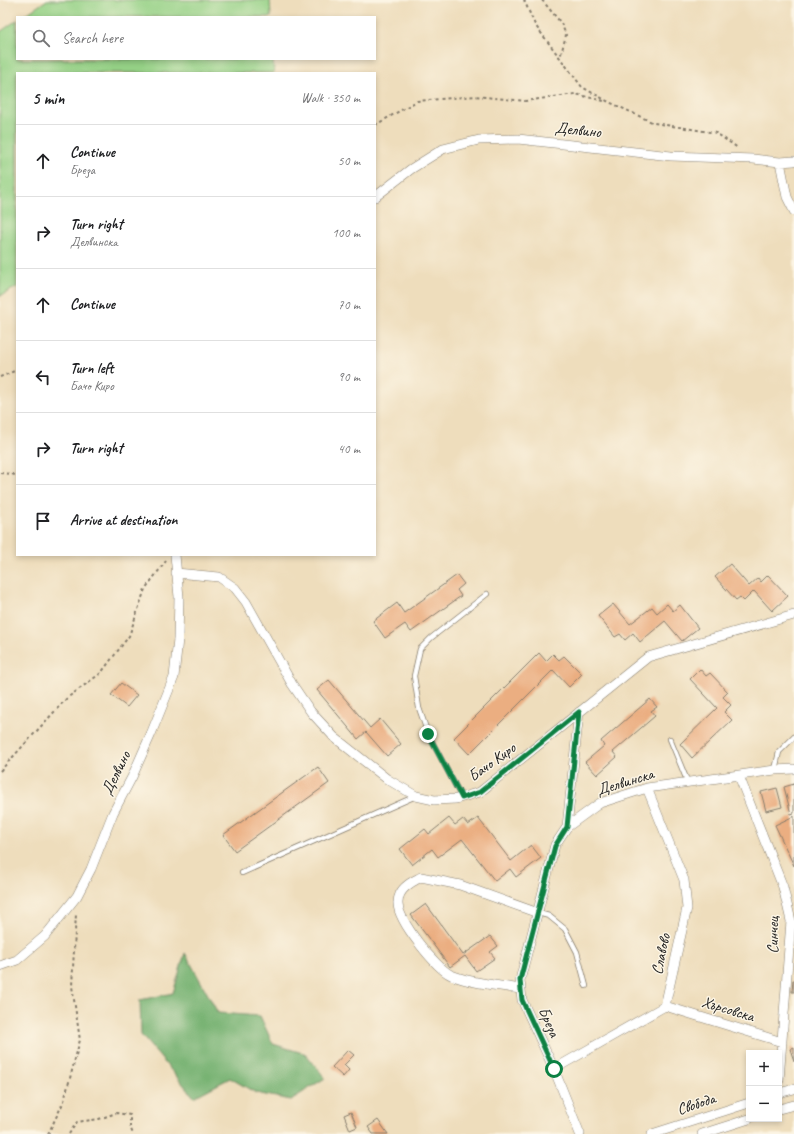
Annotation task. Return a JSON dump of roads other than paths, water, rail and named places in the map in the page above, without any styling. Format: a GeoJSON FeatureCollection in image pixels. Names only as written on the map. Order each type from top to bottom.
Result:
{"type":"FeatureCollection","features":[{"type":"Feature","properties":{"kind":"street","name":"Делвино"},"geometry":{"type":"LineString","coordinates":[[376,196],[411,169],[443,149],[479,140],[518,139],[671,156],[753,159],[780,162],[794,161]]}},
{"type":"Feature","properties":{"kind":"street"},"geometry":{"type":"LineString","coordinates":[[780,162],[787,198],[794,211]]}},
{"type":"Feature","properties":{"kind":"street","name":"Делвино"},"geometry":{"type":"LineString","coordinates":[[0,966],[17,960],[45,936],[77,896],[91,869],[113,813],[138,763],[174,677],[178,639],[179,597],[175,556]]}},
{"type":"Feature","properties":{"kind":"street","name":"Бачо Киро"},"geometry":{"type":"LineString","coordinates":[[176,574],[219,577],[235,588],[246,602],[292,684],[311,712],[334,737],[387,779],[416,796],[434,800],[456,800],[480,792],[648,657],[794,615]]}},
{"type":"Feature","properties":{"kind":"street"},"geometry":{"type":"LineString","coordinates":[[567,827],[579,712]]}},
{"type":"Feature","properties":{"kind":"street","name":"Делвинска"},"geometry":{"type":"LineString","coordinates":[[520,988],[520,980],[555,846],[567,827],[600,803],[647,788],[776,770],[794,769]]}},
{"type":"Feature","properties":{"kind":"street","name":"Синчец"},"geometry":{"type":"LineString","coordinates":[[739,776],[783,887],[791,921],[781,1050]]}},
{"type":"Feature","properties":{"kind":"street","name":"Славово"},"geometry":{"type":"LineString","coordinates":[[647,788],[684,880],[687,908],[665,1006]]}},
{"type":"Feature","properties":{"kind":"street"},"geometry":{"type":"LineString","coordinates":[[520,988],[470,980],[450,974],[439,967],[411,933],[402,916],[398,903],[400,892],[408,884],[421,877],[460,885],[538,913]]}},
{"type":"Feature","properties":{"kind":"street","name":"Бреза"},"geometry":{"type":"LineString","coordinates":[[520,988],[522,1000],[554,1069],[580,1134]]}},
{"type":"Feature","properties":{"kind":"street"},"geometry":{"type":"LineString","coordinates":[[554,1069],[665,1006]]}},
{"type":"Feature","properties":{"kind":"street","name":"Хърсовска"},"geometry":{"type":"LineString","coordinates":[[665,1006],[782,1042]]}},
{"type":"Feature","properties":{"kind":"street"},"geometry":{"type":"LineString","coordinates":[[782,1093],[794,1089]]}},
{"type":"Feature","properties":{"kind":"street","name":"Свобода"},"geometry":{"type":"LineString","coordinates":[[652,1134],[746,1104]]}},
{"type":"Feature","properties":{"kind":"street"},"geometry":{"type":"LineString","coordinates":[[782,1108],[794,1104]]}},
{"type":"Feature","properties":{"kind":"street","name":"Свобода"},"geometry":{"type":"LineString","coordinates":[[702,1134],[746,1120]]}},
{"type":"Feature","properties":{"kind":"lane"},"geometry":{"type":"LineString","coordinates":[[462,798],[428,734],[419,708],[414,676],[420,649],[431,638],[487,594]]}},
{"type":"Feature","properties":{"kind":"lane"},"geometry":{"type":"LineString","coordinates":[[776,770],[779,752],[794,737]]}},
{"type":"Feature","properties":{"kind":"lane"},"geometry":{"type":"LineString","coordinates":[[670,739],[688,783]]}},
{"type":"Feature","properties":{"kind":"lane"},"geometry":{"type":"LineString","coordinates":[[242,872],[416,796]]}},
{"type":"Feature","properties":{"kind":"lane"},"geometry":{"type":"LineString","coordinates":[[538,913],[549,916],[565,929],[577,952],[586,986]]}}]}
